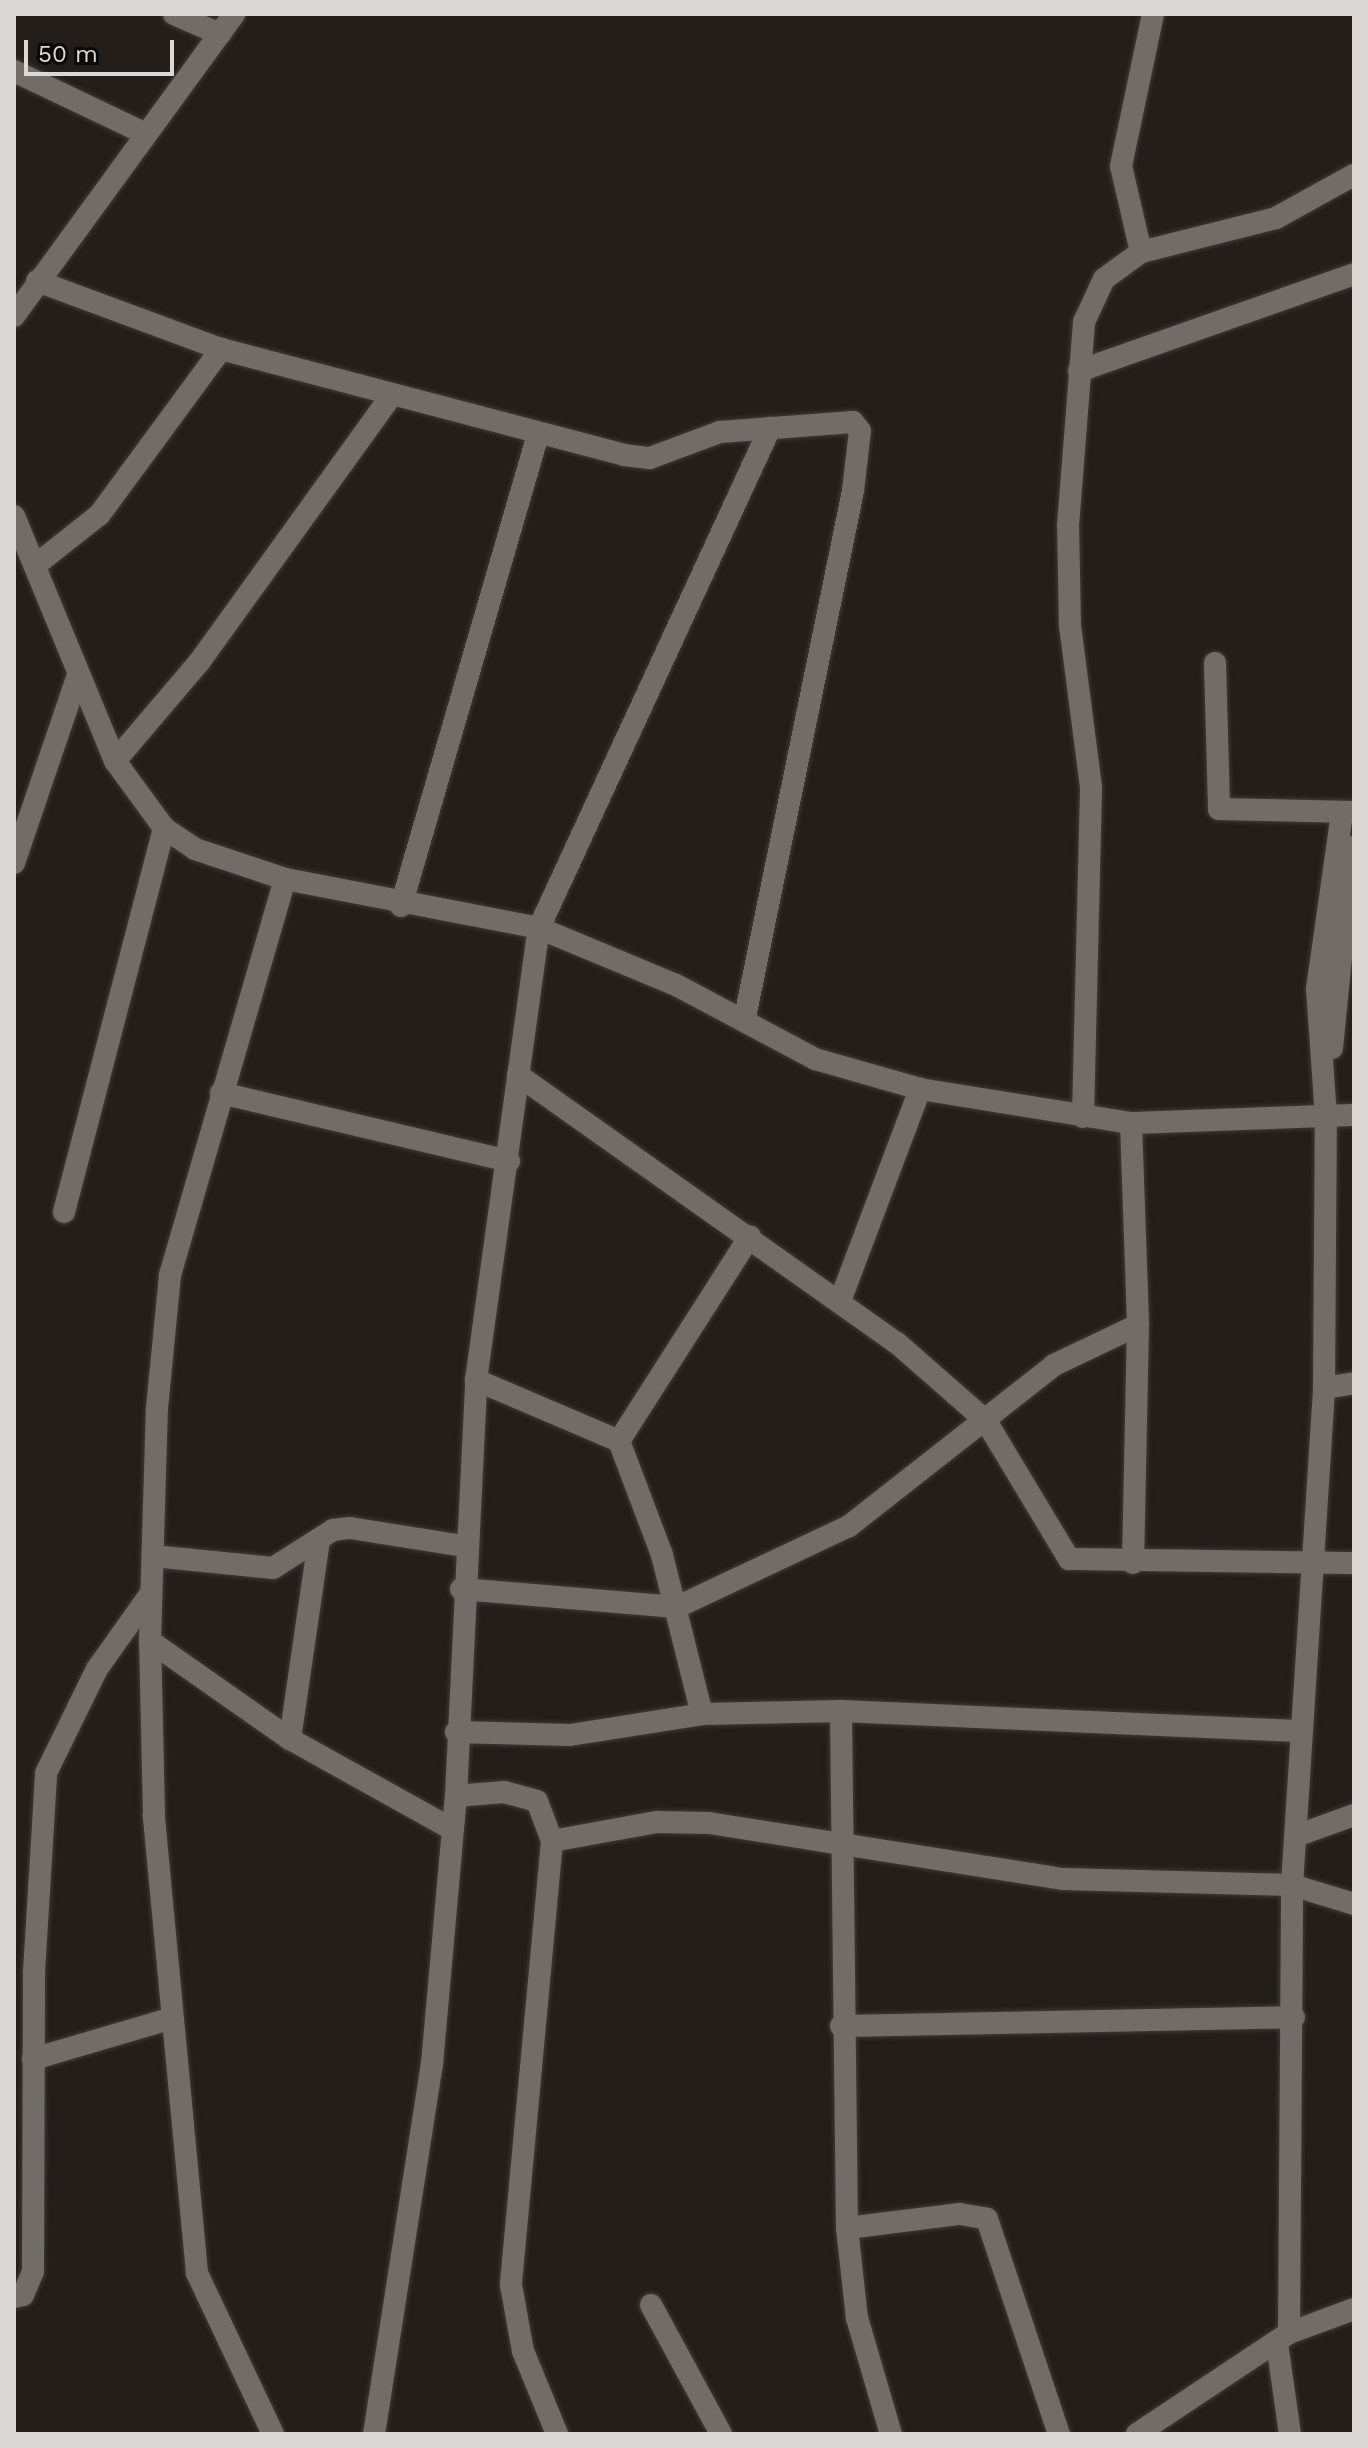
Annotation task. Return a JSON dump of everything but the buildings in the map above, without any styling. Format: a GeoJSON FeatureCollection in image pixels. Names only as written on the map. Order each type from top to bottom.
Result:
{"type":"FeatureCollection","features":[{"type":"Feature","properties":{"kind":"street"},"geometry":{"type":"LineString","coordinates":[[174,14],[220,34]]}},
{"type":"Feature","properties":{"kind":"street"},"geometry":{"type":"LineString","coordinates":[[14,316],[142,132],[234,14]]}},
{"type":"Feature","properties":{"kind":"street"},"geometry":{"type":"LineString","coordinates":[[1141,252],[1121,166],[1153,14]]}},
{"type":"Feature","properties":{"kind":"street"},"geometry":{"type":"LineString","coordinates":[[14,71],[142,132]]}},
{"type":"Feature","properties":{"kind":"street"},"geometry":{"type":"LineString","coordinates":[[1083,1117],[1091,787],[1070,626],[1068,526],[1079,371],[1094,296],[1117,266],[1141,252],[1276,218],[1354,175]]}},
{"type":"Feature","properties":{"kind":"street"},"geometry":{"type":"LineString","coordinates":[[1079,371],[1354,274]]}},
{"type":"Feature","properties":{"kind":"street"},"geometry":{"type":"LineString","coordinates":[[37,281],[221,349],[390,398],[650,458],[691,438],[853,422],[860,447],[771,917],[745,1017]]}},
{"type":"Feature","properties":{"kind":"street"},"geometry":{"type":"LineString","coordinates":[[37,564],[100,514],[221,349]]}},
{"type":"Feature","properties":{"kind":"street"},"geometry":{"type":"LineString","coordinates":[[115,761],[200,661],[390,398]]}},
{"type":"Feature","properties":{"kind":"street"},"geometry":{"type":"LineString","coordinates":[[374,2434],[432,2064],[456,1796],[461,1589],[476,1380],[509,1161],[539,928],[770,428]]}},
{"type":"Feature","properties":{"kind":"street"},"geometry":{"type":"LineString","coordinates":[[401,906],[538,434]]}},
{"type":"Feature","properties":{"kind":"street"},"geometry":{"type":"LineString","coordinates":[[14,516],[37,564],[78,675],[115,761],[164,828],[227,863],[401,906],[539,928],[745,1017],[815,1059],[920,1089],[1131,1123],[1354,1115]]}},
{"type":"Feature","properties":{"kind":"street"},"geometry":{"type":"LineString","coordinates":[[1215,663],[1219,809],[1350,816],[1317,989],[1326,1117],[1324,1388],[1298,1731],[1292,1885],[1294,2017],[1283,2338],[1290,2434]]}},
{"type":"Feature","properties":{"kind":"street"},"geometry":{"type":"LineString","coordinates":[[14,863],[78,675]]}},
{"type":"Feature","properties":{"kind":"street"},"geometry":{"type":"LineString","coordinates":[[64,1212],[164,828]]}},
{"type":"Feature","properties":{"kind":"street"},"geometry":{"type":"LineString","coordinates":[[273,2434],[197,2273],[154,1814],[150,1641],[165,1306],[221,1093],[285,879]]}},
{"type":"Feature","properties":{"kind":"street"},"geometry":{"type":"LineString","coordinates":[[518,1075],[840,1301],[986,1421],[1069,1559],[1133,1563],[1354,1563]]}},
{"type":"Feature","properties":{"kind":"street"},"geometry":{"type":"LineString","coordinates":[[840,1301],[920,1089]]}},
{"type":"Feature","properties":{"kind":"street"},"geometry":{"type":"LineString","coordinates":[[221,1093],[509,1161]]}},
{"type":"Feature","properties":{"kind":"street"},"geometry":{"type":"LineString","coordinates":[[1131,1123],[1138,1325],[1133,1563]]}},
{"type":"Feature","properties":{"kind":"street"},"geometry":{"type":"LineString","coordinates":[[619,1441],[750,1236]]}},
{"type":"Feature","properties":{"kind":"street"},"geometry":{"type":"LineString","coordinates":[[461,1589],[677,1607],[828,1539],[986,1421],[1054,1365],[1138,1325]]}},
{"type":"Feature","properties":{"kind":"street"},"geometry":{"type":"LineString","coordinates":[[476,1380],[619,1441],[677,1607],[702,1714]]}},
{"type":"Feature","properties":{"kind":"street"},"geometry":{"type":"LineString","coordinates":[[1324,1388],[1354,1383]]}},
{"type":"Feature","properties":{"kind":"street"},"geometry":{"type":"LineString","coordinates":[[153,1556],[273,1568],[319,1540],[350,1528],[464,1546]]}},
{"type":"Feature","properties":{"kind":"street"},"geometry":{"type":"LineString","coordinates":[[290,1739],[319,1540]]}},
{"type":"Feature","properties":{"kind":"street"},"geometry":{"type":"LineString","coordinates":[[14,2297],[23,2295],[33,2271],[22,2149],[33,2059],[24,1971],[46,1773],[97,1669],[151,1593]]}},
{"type":"Feature","properties":{"kind":"street"},"geometry":{"type":"LineString","coordinates":[[150,1641],[290,1739],[452,1829]]}},
{"type":"Feature","properties":{"kind":"street"},"geometry":{"type":"LineString","coordinates":[[456,1732],[570,1735],[702,1714],[841,1711],[1298,1731]]}},
{"type":"Feature","properties":{"kind":"street"},"geometry":{"type":"LineString","coordinates":[[841,1711],[841,2026],[847,2228],[857,2318],[891,2434]]}},
{"type":"Feature","properties":{"kind":"street"},"geometry":{"type":"LineString","coordinates":[[456,1796],[504,1792],[537,1801],[552,1841],[511,2285],[523,2351],[557,2434]]}},
{"type":"Feature","properties":{"kind":"street"},"geometry":{"type":"LineString","coordinates":[[1296,1836],[1354,1815]]}},
{"type":"Feature","properties":{"kind":"street"},"geometry":{"type":"LineString","coordinates":[[552,1841],[682,1822],[842,1849],[1063,1879],[1292,1885],[1354,1904]]}},
{"type":"Feature","properties":{"kind":"street"},"geometry":{"type":"LineString","coordinates":[[841,2026],[1294,2017]]}},
{"type":"Feature","properties":{"kind":"street"},"geometry":{"type":"LineString","coordinates":[[33,2059],[172,2018]]}},
{"type":"Feature","properties":{"kind":"street"},"geometry":{"type":"LineString","coordinates":[[847,2228],[960,2214],[987,2219],[1059,2434]]}},
{"type":"Feature","properties":{"kind":"street"},"geometry":{"type":"LineString","coordinates":[[651,2305],[721,2434]]}},
{"type":"Feature","properties":{"kind":"street"},"geometry":{"type":"LineString","coordinates":[[1137,2434],[1283,2338],[1354,2309]]}}]}
